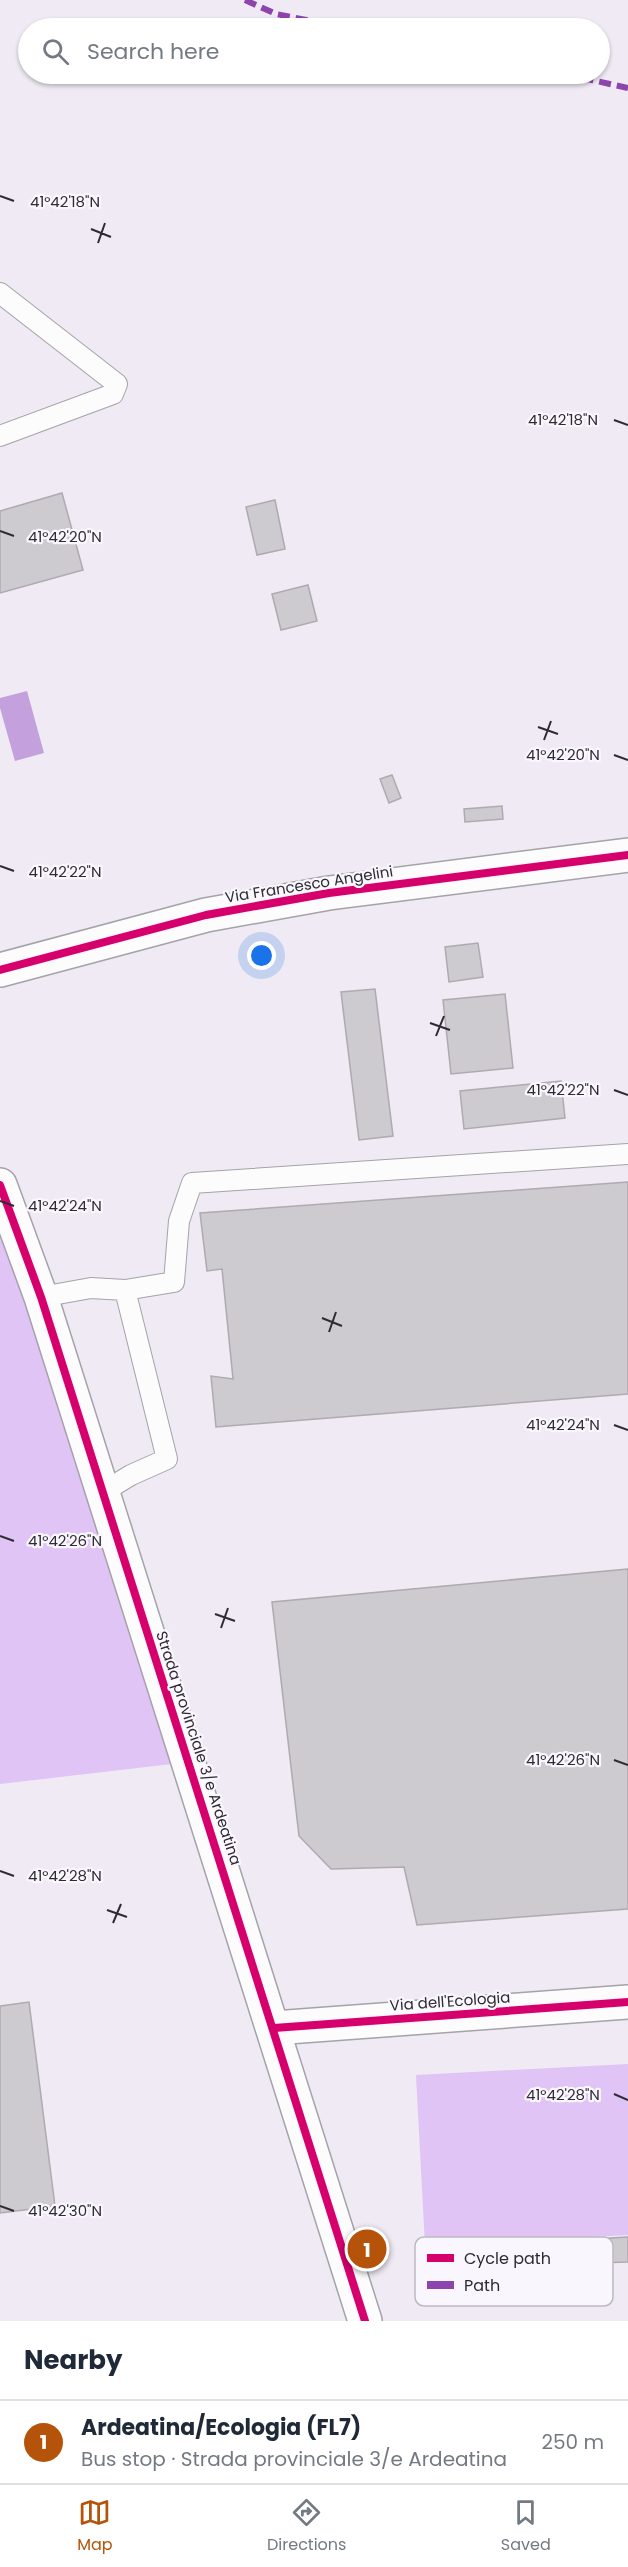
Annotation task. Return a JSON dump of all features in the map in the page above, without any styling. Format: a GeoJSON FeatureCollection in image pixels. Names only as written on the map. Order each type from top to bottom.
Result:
{"type":"FeatureCollection","features":[{"type":"Feature","properties":{"kind":"main road","name":"Via Francesco Angelini"},"geometry":{"type":"LineString","coordinates":[[0,970],[206,915],[330,892],[628,855]]}},
{"type":"Feature","properties":{"kind":"main road","name":"Strada provinciale 3/e Ardeatina"},"geometry":{"type":"LineString","coordinates":[[0,1185],[41,1297],[365,2321]]}},
{"type":"Feature","properties":{"kind":"main road","name":"Via dell'Ecologia"},"geometry":{"type":"LineString","coordinates":[[274,2028],[628,2002]]}},
{"type":"Feature","properties":{"kind":"lane"},"geometry":{"type":"LineString","coordinates":[[0,293],[117,384],[113,394],[0,436]]}},
{"type":"Feature","properties":{"kind":"lane"},"geometry":{"type":"LineString","coordinates":[[41,1297],[92,1288],[126,1290],[174,1282],[179,1221],[192,1183],[628,1154]]}},
{"type":"Feature","properties":{"kind":"lane"},"geometry":{"type":"LineString","coordinates":[[103,1492],[131,1475],[167,1459],[126,1290]]}},
{"type":"Feature","properties":{"kind":"shaded area"},"geometry":{"type":"Polygon","coordinates":[[[27,691],[44,753],[15,761],[0,708],[0,698],[27,691]]]}},
{"type":"Feature","properties":{"kind":"shaded area"},"geometry":{"type":"Polygon","coordinates":[[[0,1185],[189,1762],[0,1784],[0,1185]]]}},
{"type":"Feature","properties":{"kind":"shaded area"},"geometry":{"type":"Polygon","coordinates":[[[628,2064],[628,2235],[425,2237],[416,2075],[628,2064]]]}},
{"type":"Feature","properties":{"kind":"building"},"geometry":{"type":"Polygon","coordinates":[[[62,493],[83,570],[0,593],[0,511],[62,493]]]}},
{"type":"Feature","properties":{"kind":"building"},"geometry":{"type":"Polygon","coordinates":[[[275,500],[285,549],[257,555],[246,507],[275,500]]]}},
{"type":"Feature","properties":{"kind":"building"},"geometry":{"type":"Polygon","coordinates":[[[308,585],[317,621],[281,630],[272,594],[308,585]]]}},
{"type":"Feature","properties":{"kind":"building"},"geometry":{"type":"Polygon","coordinates":[[[392,775],[401,798],[389,803],[380,779],[392,775]]]}},
{"type":"Feature","properties":{"kind":"building"},"geometry":{"type":"Polygon","coordinates":[[[502,806],[503,819],[465,822],[464,809],[502,806]]]}},
{"type":"Feature","properties":{"kind":"building"},"geometry":{"type":"Polygon","coordinates":[[[478,943],[483,977],[449,982],[445,947],[478,943]]]}},
{"type":"Feature","properties":{"kind":"building"},"geometry":{"type":"Polygon","coordinates":[[[375,989],[393,1136],[359,1140],[341,992],[375,989]]]}},
{"type":"Feature","properties":{"kind":"building"},"geometry":{"type":"Polygon","coordinates":[[[505,994],[513,1068],[451,1074],[443,1000],[505,994]]]}},
{"type":"Feature","properties":{"kind":"building"},"geometry":{"type":"Polygon","coordinates":[[[561,1081],[565,1118],[464,1129],[460,1091],[561,1081]]]}},
{"type":"Feature","properties":{"kind":"building"},"geometry":{"type":"Polygon","coordinates":[[[628,1182],[628,1394],[216,1427],[211,1376],[233,1379],[222,1269],[207,1271],[200,1213],[628,1182]]]}},
{"type":"Feature","properties":{"kind":"building"},"geometry":{"type":"Polygon","coordinates":[[[628,1569],[628,1909],[417,1925],[404,1867],[331,1869],[299,1836],[272,1602],[628,1569]]]}},
{"type":"Feature","properties":{"kind":"building"},"geometry":{"type":"Polygon","coordinates":[[[29,2002],[55,2206],[0,2213],[0,2006],[29,2002]]]}},
{"type":"Feature","properties":{"kind":"building"},"geometry":{"type":"Polygon","coordinates":[[[628,2237],[628,2262],[613,2262],[613,2238],[628,2237]]]}},
{"type":"Feature","properties":{"kind":"marked path"},"geometry":{"type":"LineString","coordinates":[[245,0],[276,14],[296,18]]}},
{"type":"Feature","properties":{"kind":"marked path"},"geometry":{"type":"LineString","coordinates":[[610,84],[628,88]]}},
{"type":"Feature","properties":{"kind":"cycle path"},"geometry":{"type":"LineString","coordinates":[[0,970],[206,915],[329,893],[628,855]]}},
{"type":"Feature","properties":{"kind":"cycle path"},"geometry":{"type":"LineString","coordinates":[[0,1185],[41,1297],[365,2321]]}},
{"type":"Feature","properties":{"kind":"cycle path"},"geometry":{"type":"LineString","coordinates":[[274,2028],[628,2002]]}},
{"type":"Feature","properties":{"kind":"place","name":"Ardeatina/Ecologia (FL7)"},"geometry":{"type":"Point","coordinates":[367,2249]}}]}
